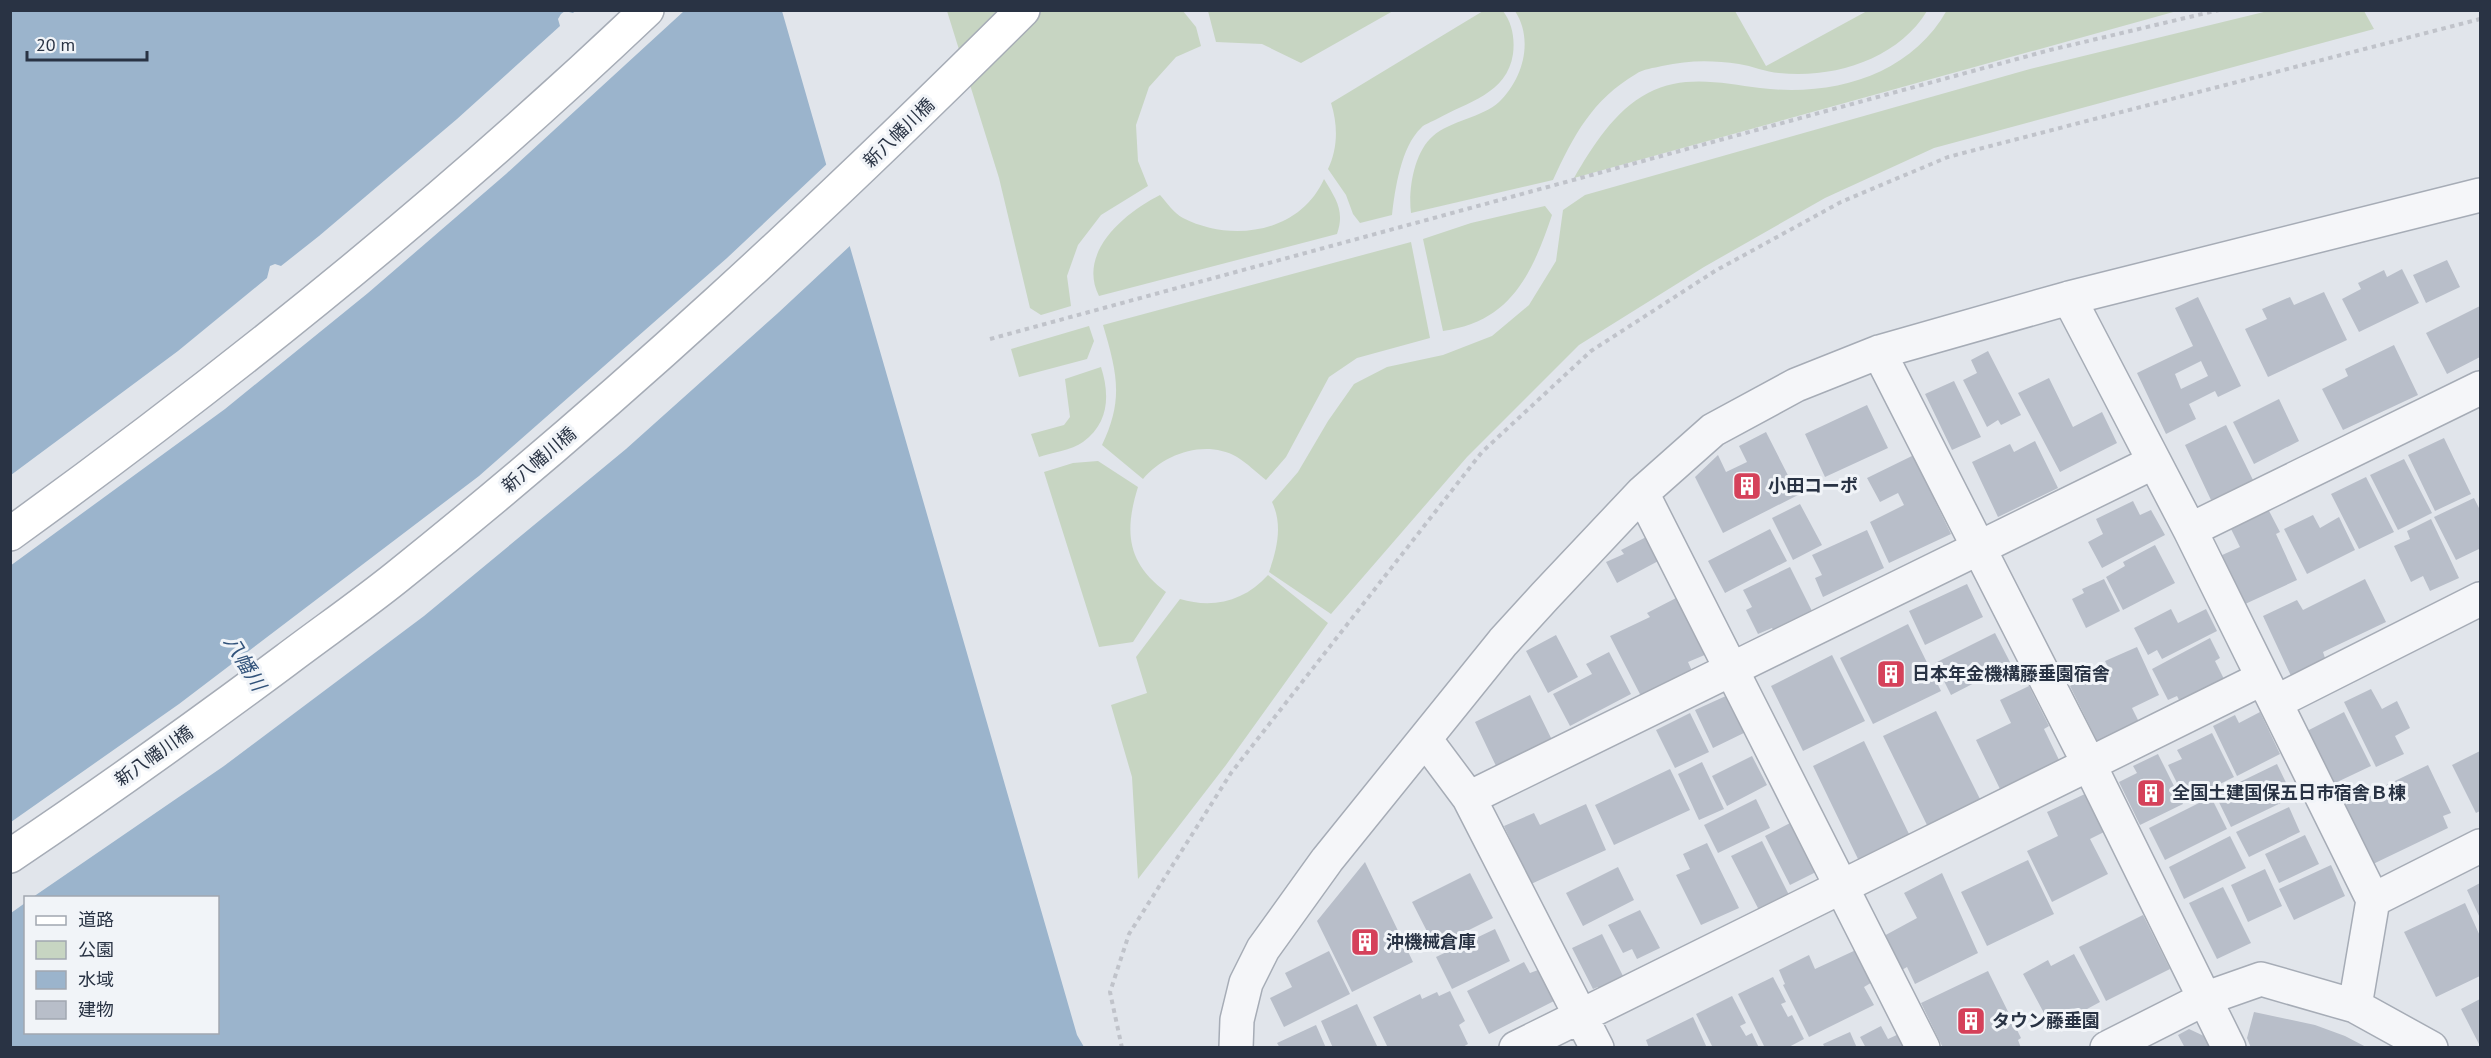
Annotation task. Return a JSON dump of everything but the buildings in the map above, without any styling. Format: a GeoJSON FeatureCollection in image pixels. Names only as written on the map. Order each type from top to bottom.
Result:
{"type":"FeatureCollection","features":[{"type":"Feature","properties":{"kind":"street"},"geometry":{"type":"LineString","coordinates":[[10,534],[207,388],[350,273],[489,154],[646,10]]}},
{"type":"Feature","properties":{"kind":"street","name":"新八幡川橋"},"geometry":{"type":"LineString","coordinates":[[10,856],[205,720],[395,579],[505,489],[746,278],[880,153],[1023,10]]}},
{"type":"Feature","properties":{"kind":"street"},"geometry":{"type":"LineString","coordinates":[[1236,1047],[1237,1020],[1246,983],[1263,949],[1327,860],[1503,642],[1642,493],[1713,430],[1796,385],[1879,352],[2069,298],[2479,198]]}},
{"type":"Feature","properties":{"kind":"street"},"geometry":{"type":"LineString","coordinates":[[2069,298],[2190,530],[2373,900],[2355,1006]]}},
{"type":"Feature","properties":{"kind":"street"},"geometry":{"type":"LineString","coordinates":[[1879,352],[1977,549],[2090,766],[2229,1047]]}},
{"type":"Feature","properties":{"kind":"street"},"geometry":{"type":"LineString","coordinates":[[2190,530],[2481,388]]}},
{"type":"Feature","properties":{"kind":"street"},"geometry":{"type":"LineString","coordinates":[[1469,798],[2154,462]]}},
{"type":"Feature","properties":{"kind":"street"},"geometry":{"type":"LineString","coordinates":[[1642,493],[1923,1047]]}},
{"type":"Feature","properties":{"kind":"street"},"geometry":{"type":"LineString","coordinates":[[1516,1047],[2090,766],[2481,599]]}},
{"type":"Feature","properties":{"kind":"street"},"geometry":{"type":"LineString","coordinates":[[1425,739],[1469,798],[1597,1047]]}},
{"type":"Feature","properties":{"kind":"street"},"geometry":{"type":"LineString","coordinates":[[2373,900],[2481,846]]}},
{"type":"Feature","properties":{"kind":"street"},"geometry":{"type":"LineString","coordinates":[[2107,1047],[2204,999],[2261,979],[2355,1006],[2431,1047]]}},
{"type":"Feature","properties":{"kind":"path"},"geometry":{"type":"LineString","coordinates":[[990,339],[2050,50],[2219,10]]}},
{"type":"Feature","properties":{"kind":"green space"},"geometry":{"type":"Polygon","coordinates":[[[1947,10],[2177,11],[1574,178],[1605,130],[1625,109],[1648,93],[1662,87],[1689,82],[1717,82],[1787,90],[1841,85],[1891,66],[1931,33],[1947,10]]]}},
{"type":"Feature","properties":{"kind":"green space"},"geometry":{"type":"Polygon","coordinates":[[[2272,10],[2364,11],[2374,29],[1934,148],[1825,198],[1704,267],[1579,345],[1467,457],[1331,614],[1269,572],[1278,537],[1277,519],[1272,502],[1298,472],[1328,421],[1354,384],[1387,367],[1443,355],[1492,336],[1529,305],[1556,261],[1563,210],[1585,195],[2030,69],[2272,10]]]}},
{"type":"Feature","properties":{"kind":"green space"},"geometry":{"type":"Polygon","coordinates":[[[947,11],[1183,11],[1196,27],[1201,46],[1176,57],[1149,87],[1136,125],[1138,161],[1148,186],[1101,215],[1078,245],[1067,276],[1071,306],[1041,315],[1030,308],[999,178],[947,11]]]}},
{"type":"Feature","properties":{"kind":"green space"},"geometry":{"type":"Polygon","coordinates":[[[1208,11],[1393,11],[1301,63],[1262,44],[1216,42],[1208,11]]]}},
{"type":"Feature","properties":{"kind":"green space"},"geometry":{"type":"Polygon","coordinates":[[[1483,11],[1503,11],[1512,31],[1513,54],[1503,79],[1473,102],[1422,127],[1408,146],[1404,157],[1397,181],[1392,215],[1360,223],[1353,214],[1346,195],[1328,169],[1334,153],[1336,136],[1331,103],[1483,11]]]}},
{"type":"Feature","properties":{"kind":"green space"},"geometry":{"type":"Polygon","coordinates":[[[1515,11],[1735,11],[1766,66],[1867,11],[1927,11],[1915,28],[1899,42],[1863,62],[1842,69],[1821,73],[1779,73],[1739,64],[1700,61],[1672,64],[1642,71],[1621,84],[1596,107],[1577,134],[1553,180],[1411,213],[1410,194],[1414,172],[1426,143],[1448,126],[1484,112],[1499,102],[1520,71],[1525,46],[1524,34],[1515,11]]]}},
{"type":"Feature","properties":{"kind":"green space"},"geometry":{"type":"Polygon","coordinates":[[[1324,179],[1340,212],[1337,234],[1099,296],[1094,280],[1094,265],[1099,250],[1108,236],[1132,212],[1160,195],[1183,218],[1202,226],[1243,231],[1282,222],[1299,211],[1313,197],[1324,179]]]}},
{"type":"Feature","properties":{"kind":"green space"},"geometry":{"type":"Polygon","coordinates":[[[1545,206],[1552,215],[1536,257],[1516,292],[1486,317],[1466,326],[1443,331],[1423,239],[1471,223],[1545,206]]]}},
{"type":"Feature","properties":{"kind":"green space"},"geometry":{"type":"Polygon","coordinates":[[[1411,242],[1430,338],[1357,358],[1329,377],[1286,457],[1266,480],[1237,457],[1212,449],[1199,449],[1174,456],[1162,462],[1143,479],[1102,445],[1109,429],[1116,399],[1115,372],[1103,325],[1411,242]]]}},
{"type":"Feature","properties":{"kind":"green space"},"geometry":{"type":"Polygon","coordinates":[[[1089,326],[1094,341],[1087,359],[1019,377],[1011,349],[1089,326]]]}},
{"type":"Feature","properties":{"kind":"green space"},"geometry":{"type":"Polygon","coordinates":[[[1101,367],[1106,398],[1098,426],[1078,445],[1039,457],[1031,434],[1064,425],[1070,417],[1065,379],[1101,367]]]}},
{"type":"Feature","properties":{"kind":"green space"},"geometry":{"type":"Polygon","coordinates":[[[1098,461],[1138,487],[1131,518],[1132,546],[1143,570],[1166,592],[1133,642],[1099,647],[1044,472],[1073,463],[1098,461]]]}},
{"type":"Feature","properties":{"kind":"green space"},"geometry":{"type":"Polygon","coordinates":[[[1268,575],[1328,623],[1226,765],[1138,879],[1132,777],[1111,705],[1147,693],[1136,657],[1180,599],[1216,603],[1239,597],[1268,575]]]}},
{"type":"Feature","properties":{"kind":"water","name":"八幡川"},"geometry":{"type":"Polygon","coordinates":[[[10,11],[782,11],[1077,1035],[1084,1047],[11,1047],[10,11]]]}},
{"type":"Feature","properties":{"kind":"pier"},"geometry":{"type":"Polygon","coordinates":[[[576,10],[684,11],[506,174],[368,293],[225,409],[10,566],[11,475],[178,351],[267,278],[270,266],[275,264],[281,266],[319,236],[457,119],[560,26],[558,19],[561,14],[565,11],[573,13],[576,10]]]}},
{"type":"Feature","properties":{"kind":"pier"},"geometry":{"type":"Polygon","coordinates":[[[829,162],[852,244],[778,313],[626,449],[424,616],[224,766],[34,896],[24,896],[24,904],[11,913],[11,822],[179,704],[479,476],[727,258],[829,162]]]}},
{"type":"Feature","properties":{"kind":"place","name":"小田コーポ"},"geometry":{"type":"Point","coordinates":[1747,486]}},
{"type":"Feature","properties":{"kind":"place","name":"日本年金機構藤垂園宿舎"},"geometry":{"type":"Point","coordinates":[1891,674]}},
{"type":"Feature","properties":{"kind":"place","name":"全国土建国保五日市宿舎Ｂ棟"},"geometry":{"type":"Point","coordinates":[2151,793]}},
{"type":"Feature","properties":{"kind":"place","name":"沖機械倉庫"},"geometry":{"type":"Point","coordinates":[1365,942]}},
{"type":"Feature","properties":{"kind":"place","name":"タウン藤垂園"},"geometry":{"type":"Point","coordinates":[1971,1021]}}]}
